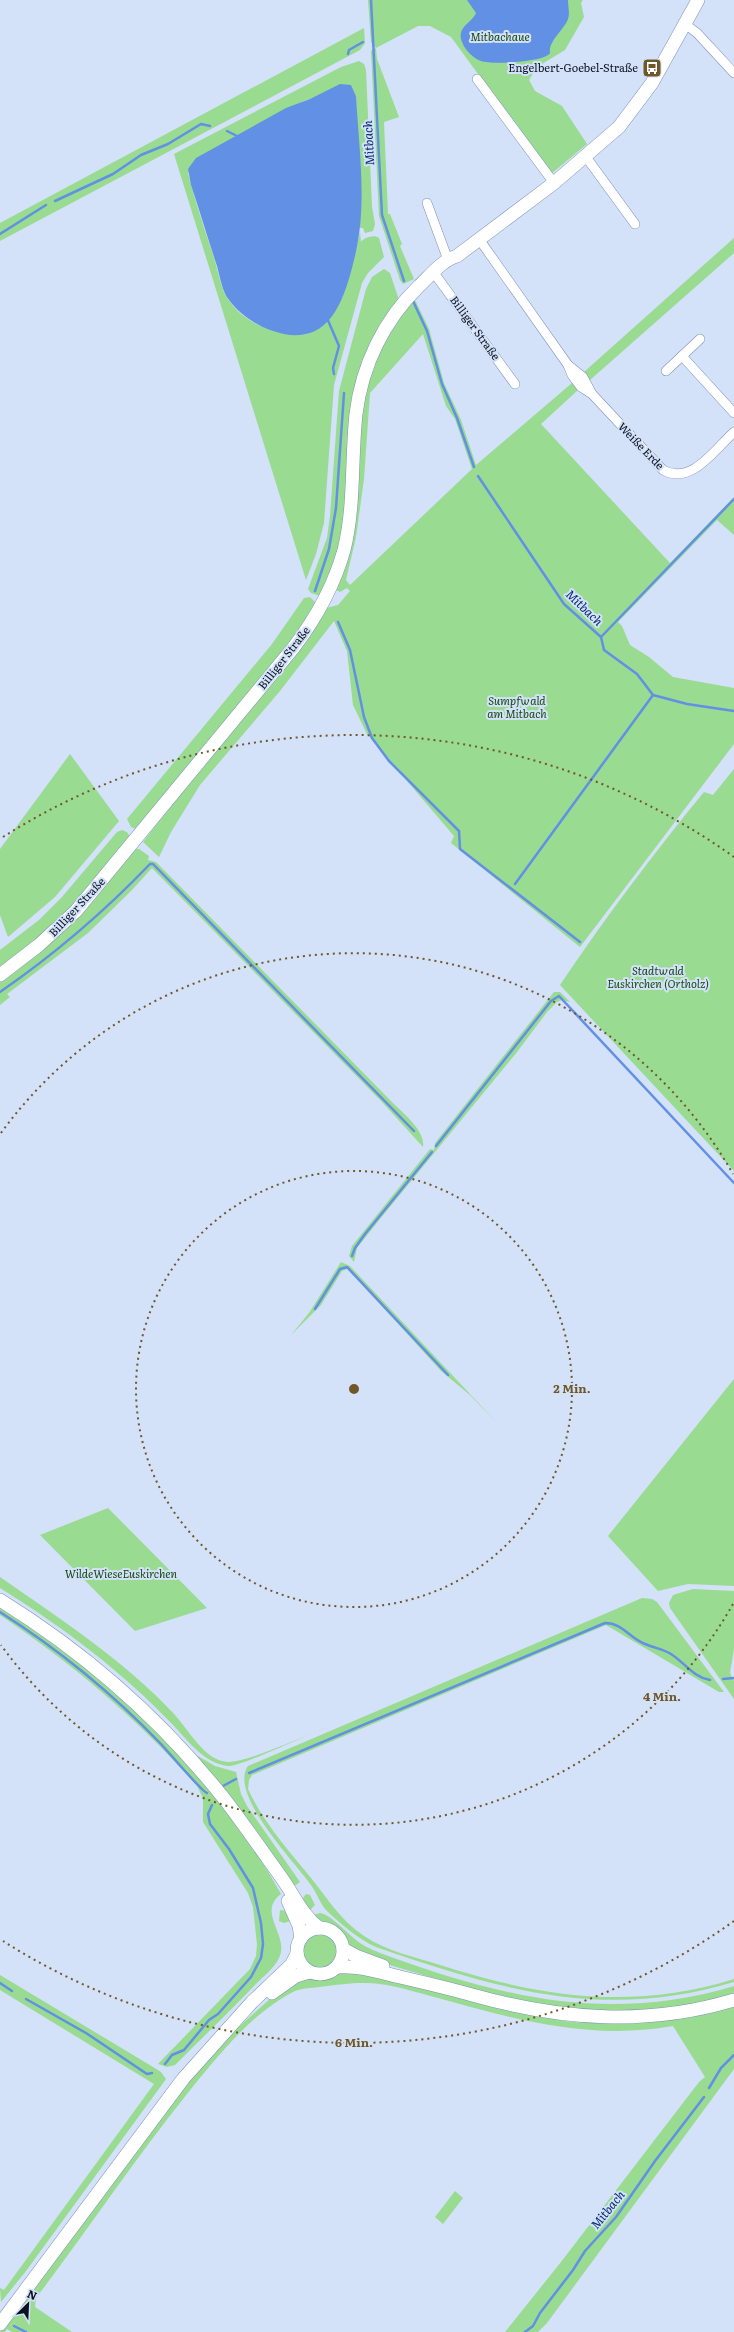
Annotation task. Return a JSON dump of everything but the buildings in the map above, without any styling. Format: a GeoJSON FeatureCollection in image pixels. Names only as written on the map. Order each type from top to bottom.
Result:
{"type":"FeatureCollection","features":[{"type":"Feature","properties":{"kind":"main road","name":"Billiger Straße"},"geometry":{"type":"LineString","coordinates":[[0,975],[39,945],[76,911],[294,647],[320,610],[334,580],[347,534],[356,416],[366,369],[377,342],[395,314],[417,288],[448,260],[456,256],[554,183],[619,127],[642,99],[698,0]]}},
{"type":"Feature","properties":{"kind":"main road"},"geometry":{"type":"LineString","coordinates":[[0,1600],[80,1656],[141,1708],[200,1770],[237,1816],[308,1919],[319,1928],[328,1930],[335,1934],[343,1949],[343,1957],[337,1967]]}},
{"type":"Feature","properties":{"kind":"main road"},"geometry":{"type":"LineString","coordinates":[[266,1858],[297,1921],[301,1938]]}},
{"type":"Feature","properties":{"kind":"main road"},"geometry":{"type":"LineString","coordinates":[[0,2324],[19,2302],[140,2134],[183,2079],[252,2002],[291,1965],[297,1954],[301,1938],[309,1931],[319,1928]]}},
{"type":"Feature","properties":{"kind":"main road"},"geometry":{"type":"LineString","coordinates":[[343,1949],[356,1956],[431,1984]]}},
{"type":"Feature","properties":{"kind":"main road"},"geometry":{"type":"LineString","coordinates":[[297,1954],[301,1965],[309,1972]]}},
{"type":"Feature","properties":{"kind":"main road"},"geometry":{"type":"LineString","coordinates":[[233,2024],[296,1976],[309,1972],[325,1974],[337,1967],[352,1966],[431,1984],[527,2009],[584,2017],[637,2018],[677,2013],[734,2000]]}},
{"type":"Feature","properties":{"kind":"street"},"geometry":{"type":"LineString","coordinates":[[685,24],[697,33],[734,73]]}},
{"type":"Feature","properties":{"kind":"street"},"geometry":{"type":"LineString","coordinates":[[477,79],[554,183]]}},
{"type":"Feature","properties":{"kind":"street"},"geometry":{"type":"LineString","coordinates":[[586,157],[635,224]]}},
{"type":"Feature","properties":{"kind":"street"},"geometry":{"type":"LineString","coordinates":[[427,203],[448,260]]}},
{"type":"Feature","properties":{"kind":"street","name":"Weiße Erde"},"geometry":{"type":"LineString","coordinates":[[479,239],[568,365],[572,375],[581,387],[592,394],[659,467],[673,474],[683,474],[692,470],[734,432]]}},
{"type":"Feature","properties":{"kind":"street","name":"Billiger Straße"},"geometry":{"type":"LineString","coordinates":[[434,273],[515,384]]}},
{"type":"Feature","properties":{"kind":"street"},"geometry":{"type":"LineString","coordinates":[[666,371],[700,339]]}},
{"type":"Feature","properties":{"kind":"street"},"geometry":{"type":"LineString","coordinates":[[682,356],[734,413]]}},
{"type":"Feature","properties":{"kind":"green space","name":"Mitbachaue"},"geometry":{"type":"Polygon","coordinates":[[[368,0],[583,0],[581,3],[584,17],[565,50],[537,67],[529,80],[535,91],[562,106],[587,144],[551,174],[451,37],[430,26],[418,26],[376,48],[371,42],[368,0]]]}},
{"type":"Feature","properties":{"kind":"green space"},"geometry":{"type":"Polygon","coordinates":[[[364,28],[365,43],[360,50],[0,241],[0,223],[364,28]]]}},
{"type":"Feature","properties":{"kind":"green space"},"geometry":{"type":"Polygon","coordinates":[[[376,48],[377,59],[399,117],[384,122],[388,214],[390,214],[402,244],[400,246],[414,279],[403,284],[400,280],[379,216],[371,51],[376,48]]]}},
{"type":"Feature","properties":{"kind":"green space"},"geometry":{"type":"Polygon","coordinates":[[[359,61],[364,64],[366,70],[372,207],[375,224],[373,231],[365,233],[363,228],[360,228],[356,96],[351,85],[304,101],[188,173],[226,296],[241,314],[262,327],[273,331],[285,334],[308,334],[342,298],[354,259],[360,232],[361,242],[369,237],[374,236],[379,238],[384,257],[368,273],[362,283],[334,385],[324,523],[316,554],[306,580],[174,154],[341,67],[359,61]]]}},
{"type":"Feature","properties":{"kind":"green space"},"geometry":{"type":"Polygon","coordinates":[[[734,238],[734,253],[590,380],[584,372],[734,238]]]}},
{"type":"Feature","properties":{"kind":"green space"},"geometry":{"type":"Polygon","coordinates":[[[384,269],[390,273],[399,300],[376,336],[338,554],[320,596],[311,593],[308,589],[327,538],[330,516],[339,391],[366,289],[372,277],[384,269]]]}},
{"type":"Feature","properties":{"kind":"green space","name":"Sumpfwald am Mitbach"},"geometry":{"type":"Polygon","coordinates":[[[415,300],[429,329],[444,383],[461,420],[476,465],[572,383],[578,390],[541,424],[670,563],[734,497],[734,535],[717,520],[618,622],[622,626],[630,645],[649,657],[673,677],[734,688],[734,744],[580,947],[451,843],[454,836],[367,734],[353,705],[347,651],[334,621],[280,691],[200,785],[171,832],[159,857],[143,842],[326,608],[338,605],[350,591],[347,588],[340,592],[336,590],[363,400],[379,350],[407,307],[415,300]],[[423,334],[370,393],[364,479],[356,537],[346,580],[350,585],[472,469],[455,419],[446,406],[423,334]]]}},
{"type":"Feature","properties":{"kind":"green space"},"geometry":{"type":"Polygon","coordinates":[[[310,597],[316,603],[296,636],[136,829],[131,827],[127,819],[272,644],[304,598],[310,597]]]}},
{"type":"Feature","properties":{"kind":"green space"},"geometry":{"type":"Polygon","coordinates":[[[70,754],[119,821],[55,897],[8,937],[0,915],[0,849],[70,754]]]}},
{"type":"Feature","properties":{"kind":"green space","name":"Stadtwald Euskirchen (Ortholz)"},"geometry":{"type":"Polygon","coordinates":[[[734,769],[734,1171],[560,985],[612,911],[685,815],[704,792],[713,795],[734,769]]]}},
{"type":"Feature","properties":{"kind":"green space"},"geometry":{"type":"Polygon","coordinates":[[[122,830],[127,832],[130,837],[67,914],[0,969],[0,950],[39,920],[62,897],[117,832],[122,830]]]}},
{"type":"Feature","properties":{"kind":"green space"},"geometry":{"type":"Polygon","coordinates":[[[134,849],[139,849],[149,856],[148,860],[156,862],[411,1121],[420,1134],[423,1141],[423,1147],[383,1103],[152,868],[88,933],[7,994],[10,997],[0,1005],[0,980],[134,849]]]}},
{"type":"Feature","properties":{"kind":"green space"},"geometry":{"type":"Polygon","coordinates":[[[554,992],[560,992],[570,1002],[562,1000],[557,1002],[547,1012],[517,1052],[357,1248],[354,1262],[349,1256],[352,1246],[430,1149],[434,1150],[435,1143],[554,992]]]}},
{"type":"Feature","properties":{"kind":"green space"},"geometry":{"type":"Polygon","coordinates":[[[341,1262],[350,1266],[499,1425],[470,1395],[441,1371],[348,1269],[342,1271],[321,1305],[291,1335],[309,1313],[341,1262]]]}},
{"type":"Feature","properties":{"kind":"green space"},"geometry":{"type":"Polygon","coordinates":[[[734,1379],[734,1586],[688,1584],[658,1591],[608,1536],[734,1379]]]}},
{"type":"Feature","properties":{"kind":"green space","name":"WildeWieseEuskirchen"},"geometry":{"type":"Polygon","coordinates":[[[108,1508],[207,1608],[135,1631],[40,1535],[108,1508]]]}},
{"type":"Feature","properties":{"kind":"green space"},"geometry":{"type":"Polygon","coordinates":[[[0,1577],[113,1658],[155,1694],[204,1750],[219,1760],[227,1762],[248,1758],[277,1748],[317,1731],[261,1756],[236,1765],[229,1766],[212,1761],[198,1751],[134,1687],[92,1651],[47,1618],[0,1588],[0,1577]]]}},
{"type":"Feature","properties":{"kind":"green space"},"geometry":{"type":"Polygon","coordinates":[[[693,1589],[734,1591],[734,1649],[730,1673],[734,1681],[734,1699],[670,1608],[669,1603],[673,1595],[693,1589]]]}},
{"type":"Feature","properties":{"kind":"green space"},"geometry":{"type":"Polygon","coordinates":[[[642,1598],[652,1599],[657,1602],[724,1692],[719,1692],[606,1625],[252,1775],[249,1780],[248,1789],[261,1813],[277,1836],[348,1924],[364,1936],[391,1950],[477,1976],[514,1985],[550,1992],[586,1996],[623,1997],[659,1995],[696,1989],[734,1979],[734,1982],[686,1993],[641,1999],[596,1999],[553,1995],[509,1987],[466,1976],[376,1947],[356,1936],[327,1911],[311,1885],[279,1845],[255,1810],[247,1793],[244,1778],[248,1766],[642,1598]]]}},
{"type":"Feature","properties":{"kind":"green space"},"geometry":{"type":"Polygon","coordinates":[[[0,1606],[42,1634],[82,1665],[121,1698],[158,1733],[193,1770],[225,1809],[255,1851],[281,1894],[274,1901],[272,1909],[272,1917],[280,1941],[281,1949],[277,1962],[269,1972],[175,2065],[167,2067],[158,2064],[250,1969],[256,1956],[257,1944],[253,1907],[248,1893],[203,1822],[203,1798],[197,1786],[152,1738],[104,1694],[53,1653],[0,1615],[0,1606]]]}},
{"type":"Feature","properties":{"kind":"green space"},"geometry":{"type":"Polygon","coordinates":[[[196,1755],[215,1766],[236,1772],[241,1794],[247,1806],[300,1882],[293,1887],[196,1755]]]}},
{"type":"Feature","properties":{"kind":"green space"},"geometry":{"type":"Polygon","coordinates":[[[306,1894],[310,1895],[315,1905],[308,1912],[303,1898],[306,1894]]]}},
{"type":"Feature","properties":{"kind":"green space"},"geometry":{"type":"Polygon","coordinates":[[[280,1910],[286,1911],[293,1920],[284,1923],[279,1921],[280,1910]]]}},
{"type":"Feature","properties":{"kind":"green space"},"geometry":{"type":"Polygon","coordinates":[[[320,1913],[333,1920],[361,1944],[380,1953],[424,1969],[512,1993],[555,2000],[598,2004],[642,2003],[688,1997],[734,1986],[734,1995],[703,2003],[637,2012],[546,2007],[467,1988],[373,1960],[348,1945],[341,1933],[333,1927],[321,1923],[313,1915],[320,1913]]]}},
{"type":"Feature","properties":{"kind":"green space"},"geometry":{"type":"Polygon","coordinates":[[[317,1934],[323,1934],[332,1939],[336,1945],[336,1957],[332,1963],[323,1968],[317,1968],[308,1963],[303,1954],[303,1948],[308,1939],[317,1934]]]}},
{"type":"Feature","properties":{"kind":"green space"},"geometry":{"type":"Polygon","coordinates":[[[356,1971],[507,2010],[571,2022],[617,2024],[658,2021],[734,2007],[734,2069],[547,2323],[538,2332],[505,2332],[561,2262],[699,2082],[705,2077],[673,2026],[637,2030],[602,2031],[568,2028],[502,2015],[390,1985],[369,1983],[351,1983],[307,1988],[295,1991],[279,2000],[249,2024],[210,2065],[148,2144],[36,2298],[35,2307],[72,2332],[12,2332],[7,2329],[5,2332],[0,2332],[164,2110],[232,2033],[280,1990],[308,1978],[326,1979],[340,1972],[356,1971]]]}},
{"type":"Feature","properties":{"kind":"green space"},"geometry":{"type":"Polygon","coordinates":[[[0,1975],[161,2072],[166,2079],[26,2271],[1,2302],[0,2288],[4,2290],[154,2084],[0,1990],[0,1975]]]}},
{"type":"Feature","properties":{"kind":"green space"},"geometry":{"type":"Polygon","coordinates":[[[455,2191],[463,2198],[443,2224],[435,2217],[455,2191]]]}},
{"type":"Feature","properties":{"kind":"water"},"geometry":{"type":"Polygon","coordinates":[[[467,0],[568,0],[569,17],[551,44],[550,53],[546,56],[539,59],[518,62],[496,63],[481,61],[467,51],[462,42],[461,33],[476,13],[467,0]]]}},
{"type":"Feature","properties":{"kind":"water"},"geometry":{"type":"Polygon","coordinates":[[[340,84],[351,85],[356,96],[362,199],[358,240],[350,277],[338,307],[329,320],[319,329],[306,334],[290,335],[270,330],[253,322],[233,305],[227,296],[191,185],[188,169],[196,158],[286,108],[310,99],[340,84]]]}},
{"type":"Feature","properties":{"kind":"waterway","name":"Mitbach"},"geometry":{"type":"LineString","coordinates":[[371,0],[382,215],[404,281]]}},
{"type":"Feature","properties":{"kind":"waterway"},"geometry":{"type":"LineString","coordinates":[[348,54],[349,50],[363,42]]}},
{"type":"Feature","properties":{"kind":"waterway"},"geometry":{"type":"LineString","coordinates":[[55,201],[113,174],[141,155],[168,144],[201,124],[210,126]]}},
{"type":"Feature","properties":{"kind":"waterway"},"geometry":{"type":"LineString","coordinates":[[227,131],[239,137]]}},
{"type":"Feature","properties":{"kind":"waterway"},"geometry":{"type":"LineString","coordinates":[[0,234],[46,205]]}},
{"type":"Feature","properties":{"kind":"waterway","name":"Mitbach"},"geometry":{"type":"LineString","coordinates":[[413,301],[427,331],[442,384],[457,418],[474,467]]}},
{"type":"Feature","properties":{"kind":"waterway"},"geometry":{"type":"LineString","coordinates":[[327,318],[339,346],[333,368],[334,374]]}},
{"type":"Feature","properties":{"kind":"waterway"},"geometry":{"type":"LineString","coordinates":[[315,591],[329,549],[336,508],[344,393]]}},
{"type":"Feature","properties":{"kind":"waterway","name":"Mitbach"},"geometry":{"type":"LineString","coordinates":[[478,476],[564,604],[601,637],[604,650],[637,674],[653,695],[687,704],[734,711]]}},
{"type":"Feature","properties":{"kind":"waterway"},"geometry":{"type":"LineString","coordinates":[[601,637],[734,499]]}},
{"type":"Feature","properties":{"kind":"waterway"},"geometry":{"type":"LineString","coordinates":[[338,622],[350,650],[364,717],[372,738],[389,761],[459,831],[460,849],[580,942]]}},
{"type":"Feature","properties":{"kind":"waterway"},"geometry":{"type":"LineString","coordinates":[[515,884],[653,695]]}},
{"type":"Feature","properties":{"kind":"waterway"},"geometry":{"type":"LineString","coordinates":[[0,992],[40,963],[78,932],[97,916],[150,864],[153,864],[414,1131]]}},
{"type":"Feature","properties":{"kind":"waterway"},"geometry":{"type":"LineString","coordinates":[[436,1146],[551,1001],[559,996],[734,1183]]}},
{"type":"Feature","properties":{"kind":"waterway"},"geometry":{"type":"LineString","coordinates":[[352,1256],[355,1248],[365,1234],[432,1152]]}},
{"type":"Feature","properties":{"kind":"waterway"},"geometry":{"type":"LineString","coordinates":[[315,1309],[340,1269],[347,1267],[448,1375]]}},
{"type":"Feature","properties":{"kind":"waterway"},"geometry":{"type":"LineString","coordinates":[[0,1612],[43,1641],[104,1689],[164,1747],[207,1793]]}},
{"type":"Feature","properties":{"kind":"waterway"},"geometry":{"type":"LineString","coordinates":[[249,1773],[605,1623],[617,1625],[639,1641],[668,1652],[694,1673],[710,1680]]}},
{"type":"Feature","properties":{"kind":"waterway"},"geometry":{"type":"LineString","coordinates":[[723,1679],[734,1678]]}},
{"type":"Feature","properties":{"kind":"waterway"},"geometry":{"type":"LineString","coordinates":[[223,1786],[236,1779]]}},
{"type":"Feature","properties":{"kind":"waterway"},"geometry":{"type":"LineString","coordinates":[[165,2064],[172,2055],[184,2050],[209,2020],[218,2014],[251,1977],[261,1958],[263,1944],[261,1923],[253,1888],[229,1849],[210,1824],[208,1814],[212,1805]]}},
{"type":"Feature","properties":{"kind":"waterway"},"geometry":{"type":"LineString","coordinates":[[0,1983],[12,1991]]}},
{"type":"Feature","properties":{"kind":"waterway"},"geometry":{"type":"LineString","coordinates":[[26,1999],[86,2033],[147,2074],[152,2073]]}},
{"type":"Feature","properties":{"kind":"waterway","name":"Mitbach"},"geometry":{"type":"LineString","coordinates":[[709,2088],[721,2068],[734,2055]]}},
{"type":"Feature","properties":{"kind":"waterway","name":"Mitbach"},"geometry":{"type":"LineString","coordinates":[[525,2332],[533,2326],[540,2313],[573,2270],[585,2251],[616,2217],[655,2161],[704,2097]]}},
{"type":"Feature","properties":{"kind":"waterway","name":"Mitbach"},"geometry":{"type":"LineString","coordinates":[[14,2326],[26,2332]]}},
{"type":"Feature","properties":{"kind":"place","name":"Engelbert-Goebel-Straße"},"geometry":{"type":"Point","coordinates":[652,68]}}]}
